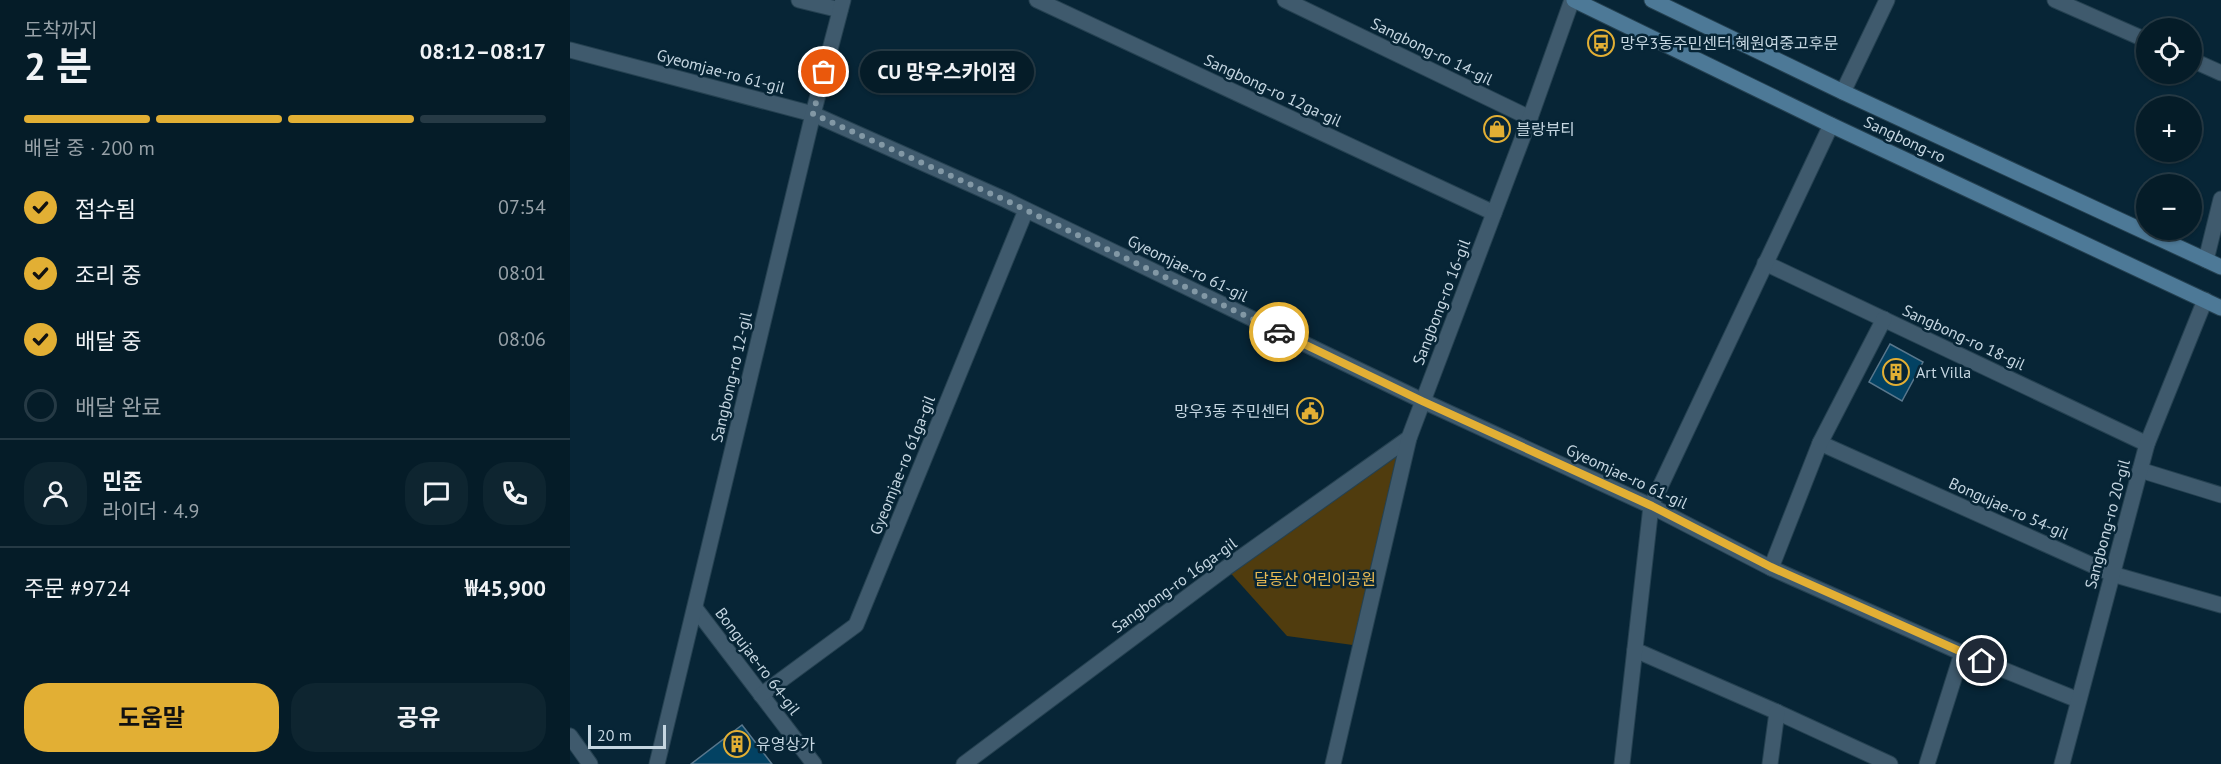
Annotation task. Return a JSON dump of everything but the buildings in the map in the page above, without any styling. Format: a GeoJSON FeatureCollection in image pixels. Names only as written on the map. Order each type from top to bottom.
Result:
{"type":"FeatureCollection","features":[{"type":"Feature","properties":{"kind":"main road","name":"Sangbong-ro"},"geometry":{"type":"LineString","coordinates":[[1573,0],[1831,125],[2221,308]]}},
{"type":"Feature","properties":{"kind":"main road","name":"Sangbong-ro"},"geometry":{"type":"LineString","coordinates":[[1652,0],[1843,92],[2221,267]]}},
{"type":"Feature","properties":{"kind":"street"},"geometry":{"type":"LineString","coordinates":[[799,0],[842,5]]}},
{"type":"Feature","properties":{"kind":"street","name":"Sangbong-ro 12ga-gil"},"geometry":{"type":"LineString","coordinates":[[1037,0],[1494,213]]}},
{"type":"Feature","properties":{"kind":"street","name":"Sangbong-ro 14-gil"},"geometry":{"type":"LineString","coordinates":[[1285,0],[1530,118]]}},
{"type":"Feature","properties":{"kind":"street","name":"Sangbong-ro 16-gil"},"geometry":{"type":"LineString","coordinates":[[1333,764],[1409,438],[1573,0]]}},
{"type":"Feature","properties":{"kind":"street"},"geometry":{"type":"LineString","coordinates":[[1843,92],[1887,0]]}},
{"type":"Feature","properties":{"kind":"street"},"geometry":{"type":"LineString","coordinates":[[2055,0],[2136,36]]}},
{"type":"Feature","properties":{"kind":"street","name":"Sangbong-ro 12-gil"},"geometry":{"type":"LineString","coordinates":[[657,764],[813,114],[842,5]]}},
{"type":"Feature","properties":{"kind":"street","name":"Gyeomjae-ro 61-gil"},"geometry":{"type":"LineString","coordinates":[[570,50],[813,114],[1026,210],[1422,401],[1652,506],[1771,567],[1962,653],[2078,700]]}},
{"type":"Feature","properties":{"kind":"street"},"geometry":{"type":"LineString","coordinates":[[2202,64],[2221,73]]}},
{"type":"Feature","properties":{"kind":"street"},"geometry":{"type":"LineString","coordinates":[[1622,764],[1652,506],[1764,263],[1831,125]]}},
{"type":"Feature","properties":{"kind":"street"},"geometry":{"type":"LineString","coordinates":[[2206,260],[2221,200]]}},
{"type":"Feature","properties":{"kind":"street","name":"Gyeomjae-ro 61ga-gil"},"geometry":{"type":"LineString","coordinates":[[761,695],[856,625],[1026,210]]}},
{"type":"Feature","properties":{"kind":"street","name":"Sangbong-ro 18-gil"},"geometry":{"type":"LineString","coordinates":[[1764,263],[2147,444]]}},
{"type":"Feature","properties":{"kind":"street","name":"Sangbong-ro 20-gil"},"geometry":{"type":"LineString","coordinates":[[2062,764],[2147,444],[2205,300]]}},
{"type":"Feature","properties":{"kind":"street"},"geometry":{"type":"LineString","coordinates":[[1771,567],[1820,443],[1884,319]]}},
{"type":"Feature","properties":{"kind":"street","name":"Sangbong-ro 16ga-gil"},"geometry":{"type":"LineString","coordinates":[[964,764],[1226,568],[1409,438]]}},
{"type":"Feature","properties":{"kind":"street","name":"Bongujae-ro 54-gil"},"geometry":{"type":"LineString","coordinates":[[1820,443],[2112,574],[2221,605]]}},
{"type":"Feature","properties":{"kind":"street"},"geometry":{"type":"LineString","coordinates":[[2140,470],[2221,495]]}},
{"type":"Feature","properties":{"kind":"street","name":"Bongujae-ro 64-gil"},"geometry":{"type":"LineString","coordinates":[[694,608],[814,764]]}},
{"type":"Feature","properties":{"kind":"street"},"geometry":{"type":"LineString","coordinates":[[1635,650],[1890,764]]}},
{"type":"Feature","properties":{"kind":"street"},"geometry":{"type":"LineString","coordinates":[[1927,764],[1962,653]]}},
{"type":"Feature","properties":{"kind":"street"},"geometry":{"type":"LineString","coordinates":[[1770,764],[1777,712]]}},
{"type":"Feature","properties":{"kind":"street"},"geometry":{"type":"LineString","coordinates":[[570,736],[590,764]]}},
{"type":"Feature","properties":{"kind":"green space","name":"달동산 어린이공원"},"geometry":{"type":"Polygon","coordinates":[[[1409,438],[1360,646],[1287,636],[1226,568],[1409,438]]]}},
{"type":"Feature","properties":{"kind":"way so far"},"geometry":{"type":"LineString","coordinates":[[824,72],[813,114],[1005,200],[1279,332]]}},
{"type":"Feature","properties":{"kind":"place","name":"망우3동주민센터.혜원여중고후문"},"geometry":{"type":"Point","coordinates":[1601,43]}},
{"type":"Feature","properties":{"kind":"place","name":"CU 망우스카이점"},"geometry":{"type":"Point","coordinates":[824,72]}},
{"type":"Feature","properties":{"kind":"place","name":"블랑뷰티"},"geometry":{"type":"Point","coordinates":[1497,129]}},
{"type":"Feature","properties":{"kind":"place","name":"Art Villa"},"geometry":{"type":"Point","coordinates":[1896,372]}},
{"type":"Feature","properties":{"kind":"place","name":"망우3동 주민센터"},"geometry":{"type":"Point","coordinates":[1310,411]}},
{"type":"Feature","properties":{"kind":"place","name":"유영상가"},"geometry":{"type":"Point","coordinates":[737,744]}},
{"type":"Feature","properties":{"kind":"route"},"geometry":{"type":"LineString","coordinates":[[1279,332],[1422,401],[1652,506],[1771,567],[1982,661]]}}]}
